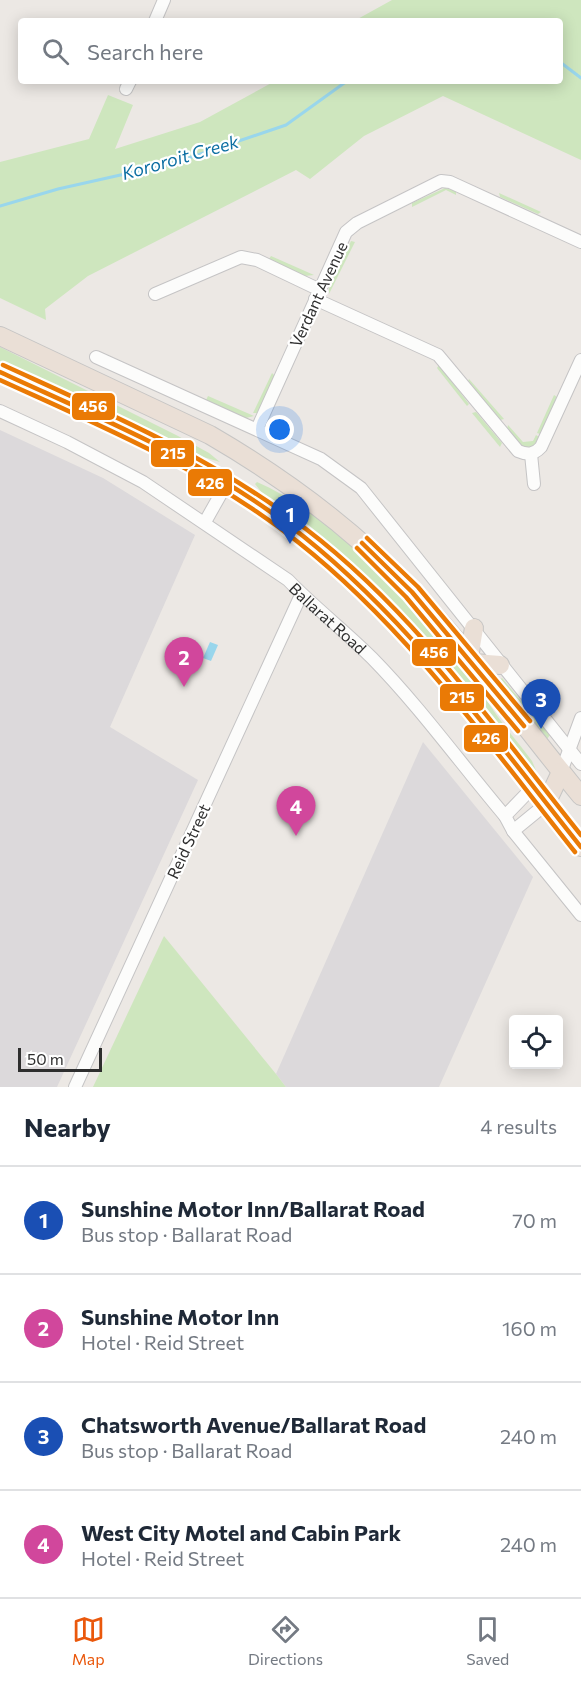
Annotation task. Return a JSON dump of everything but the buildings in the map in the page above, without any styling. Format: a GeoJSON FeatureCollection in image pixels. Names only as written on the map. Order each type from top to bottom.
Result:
{"type":"FeatureCollection","features":[{"type":"Feature","properties":{"kind":"highway"},"geometry":{"type":"LineString","coordinates":[[0,336],[174,416],[243,454],[316,505],[351,534],[412,592],[471,660],[581,796]]}},
{"type":"Feature","properties":{"kind":"highway"},"geometry":{"type":"LineString","coordinates":[[0,372],[156,445],[227,483],[302,536],[352,579],[404,632],[581,847]]}},
{"type":"Feature","properties":{"kind":"highway"},"geometry":{"type":"LineString","coordinates":[[227,483],[243,454]]}},
{"type":"Feature","properties":{"kind":"highway"},"geometry":{"type":"LineString","coordinates":[[471,660],[474,628]]}},
{"type":"Feature","properties":{"kind":"highway"},"geometry":{"type":"LineString","coordinates":[[471,660],[500,665]]}},
{"type":"Feature","properties":{"kind":"highway"},"geometry":{"type":"LineString","coordinates":[[532,788],[557,767]]}},
{"type":"Feature","properties":{"kind":"highway"},"geometry":{"type":"LineString","coordinates":[[546,804],[557,767]]}},
{"type":"Feature","properties":{"kind":"street"},"geometry":{"type":"LineString","coordinates":[[156,18],[164,0]]}},
{"type":"Feature","properties":{"kind":"street","name":"Verdant Avenue"},"geometry":{"type":"LineString","coordinates":[[257,429],[346,232],[357,223],[441,182],[450,182],[581,242]]}},
{"type":"Feature","properties":{"kind":"street"},"geometry":{"type":"LineString","coordinates":[[155,294],[241,257],[257,260],[317,294],[438,355],[518,451],[531,454],[541,447],[581,360]]}},
{"type":"Feature","properties":{"kind":"street"},"geometry":{"type":"LineString","coordinates":[[96,357],[321,459],[361,488],[474,628],[500,665],[570,740],[581,764]]}},
{"type":"Feature","properties":{"kind":"street","name":"Ballarat Road"},"geometry":{"type":"LineString","coordinates":[[0,411],[67,442],[143,482],[288,580],[301,595],[372,658],[505,816],[513,831],[581,915]]}},
{"type":"Feature","properties":{"kind":"street"},"geometry":{"type":"LineString","coordinates":[[531,454],[534,484]]}},
{"type":"Feature","properties":{"kind":"street"},"geometry":{"type":"LineString","coordinates":[[205,522],[227,483]]}},
{"type":"Feature","properties":{"kind":"street","name":"Reid Street"},"geometry":{"type":"LineString","coordinates":[[75,1087],[301,595]]}},
{"type":"Feature","properties":{"kind":"street"},"geometry":{"type":"LineString","coordinates":[[557,767],[556,750],[570,740],[581,718]]}},
{"type":"Feature","properties":{"kind":"street"},"geometry":{"type":"LineString","coordinates":[[505,816],[532,788]]}},
{"type":"Feature","properties":{"kind":"street"},"geometry":{"type":"LineString","coordinates":[[513,831],[546,804]]}},
{"type":"Feature","properties":{"kind":"shaded area"},"geometry":{"type":"Polygon","coordinates":[[[0,430],[103,478],[195,535],[110,727],[198,780],[57,1087],[0,1087],[0,430]]]}},
{"type":"Feature","properties":{"kind":"shaded area"},"geometry":{"type":"Polygon","coordinates":[[[423,742],[533,877],[439,1087],[286,1087],[276,1074],[423,742]]]}},
{"type":"Feature","properties":{"kind":"green space"},"geometry":{"type":"Polygon","coordinates":[[[392,0],[581,0],[581,160],[443,96],[364,136],[310,179],[296,170],[88,276],[45,309],[46,320],[0,298],[0,162],[89,139],[108,95],[133,105],[115,149],[200,122],[270,84],[563,84],[563,18],[359,18],[392,0]]]}},
{"type":"Feature","properties":{"kind":"green space"},"geometry":{"type":"Polygon","coordinates":[[[445,188],[456,191],[456,195],[446,190],[412,207],[412,203],[445,188]]]}},
{"type":"Feature","properties":{"kind":"green space"},"geometry":{"type":"Polygon","coordinates":[[[499,193],[541,212],[538,214],[500,197],[499,193]]]}},
{"type":"Feature","properties":{"kind":"green space"},"geometry":{"type":"Polygon","coordinates":[[[351,241],[355,242],[329,294],[329,288],[351,241]]]}},
{"type":"Feature","properties":{"kind":"green space"},"geometry":{"type":"Polygon","coordinates":[[[271,256],[314,275],[305,276],[269,259],[271,256]]]}},
{"type":"Feature","properties":{"kind":"green space"},"geometry":{"type":"Polygon","coordinates":[[[0,347],[178,436],[209,453],[220,462],[190,453],[0,363],[0,347]]]}},
{"type":"Feature","properties":{"kind":"green space"},"geometry":{"type":"Polygon","coordinates":[[[439,365],[469,404],[467,406],[437,368],[439,365]]]}},
{"type":"Feature","properties":{"kind":"green space"},"geometry":{"type":"Polygon","coordinates":[[[272,373],[275,376],[257,413],[253,413],[272,373]]]}},
{"type":"Feature","properties":{"kind":"green space"},"geometry":{"type":"Polygon","coordinates":[[[469,379],[504,419],[500,420],[468,381],[469,379]]]}},
{"type":"Feature","properties":{"kind":"green space"},"geometry":{"type":"Polygon","coordinates":[[[554,395],[557,397],[540,434],[537,433],[554,395]]]}},
{"type":"Feature","properties":{"kind":"green space"},"geometry":{"type":"Polygon","coordinates":[[[208,396],[254,416],[246,418],[206,400],[208,396]]]}},
{"type":"Feature","properties":{"kind":"green space"},"geometry":{"type":"Polygon","coordinates":[[[476,412],[502,443],[500,447],[472,413],[476,412]]]}},
{"type":"Feature","properties":{"kind":"green space"},"geometry":{"type":"Polygon","coordinates":[[[508,425],[523,442],[533,441],[536,435],[539,437],[534,446],[528,448],[521,446],[507,429],[508,425]]]}},
{"type":"Feature","properties":{"kind":"green space"},"geometry":{"type":"Polygon","coordinates":[[[257,482],[286,497],[316,517],[344,540],[398,592],[471,676],[498,717],[532,761],[538,775],[374,588],[325,542],[323,544],[270,503],[255,484],[257,482]]]}},
{"type":"Feature","properties":{"kind":"green space"},"geometry":{"type":"Polygon","coordinates":[[[502,678],[550,735],[547,739],[499,680],[502,678]]]}},
{"type":"Feature","properties":{"kind":"green space"},"geometry":{"type":"Polygon","coordinates":[[[164,936],[276,1074],[286,1087],[93,1087],[164,936]]]}},
{"type":"Feature","properties":{"kind":"water"},"geometry":{"type":"Polygon","coordinates":[[[210,642],[218,645],[211,661],[203,658],[210,642]]]}},
{"type":"Feature","properties":{"kind":"waterway","name":"Kororoit Creek"},"geometry":{"type":"LineString","coordinates":[[563,64],[581,78]]}},
{"type":"Feature","properties":{"kind":"waterway","name":"Kororoit Creek"},"geometry":{"type":"LineString","coordinates":[[0,206],[58,189],[174,163],[286,125],[343,84]]}},
{"type":"Feature","properties":{"kind":"transit line","name":"456"},"geometry":{"type":"LineString","coordinates":[[3,365],[159,438],[235,480],[306,529],[346,562],[418,634],[485,713],[581,835]]}},
{"type":"Feature","properties":{"kind":"transit line","name":"215"},"geometry":{"type":"LineString","coordinates":[[0,372],[118,426],[195,465],[268,510],[303,536],[343,570],[416,644],[484,724],[581,847]]}},
{"type":"Feature","properties":{"kind":"transit line","name":"426"},"geometry":{"type":"LineString","coordinates":[[0,380],[116,433],[192,472],[228,493],[298,542],[338,576],[411,649],[478,729],[575,852]]}},
{"type":"Feature","properties":{"kind":"transit line","name":"456"},"geometry":{"type":"LineString","coordinates":[[367,538],[418,587],[530,721]]}},
{"type":"Feature","properties":{"kind":"transit line","name":"215"},"geometry":{"type":"LineString","coordinates":[[362,543],[412,592],[524,726]]}},
{"type":"Feature","properties":{"kind":"transit line","name":"426"},"geometry":{"type":"LineString","coordinates":[[357,548],[406,597],[518,731]]}},
{"type":"Feature","properties":{"kind":"place","name":"Sunshine Motor Inn/Ballarat Road"},"geometry":{"type":"Point","coordinates":[290,544]}},
{"type":"Feature","properties":{"kind":"place","name":"Sunshine Motor Inn"},"geometry":{"type":"Point","coordinates":[184,687]}},
{"type":"Feature","properties":{"kind":"place","name":"Chatsworth Avenue/Ballarat Road"},"geometry":{"type":"Point","coordinates":[541,729]}},
{"type":"Feature","properties":{"kind":"place","name":"West City Motel and Cabin Park"},"geometry":{"type":"Point","coordinates":[296,836]}}]}
